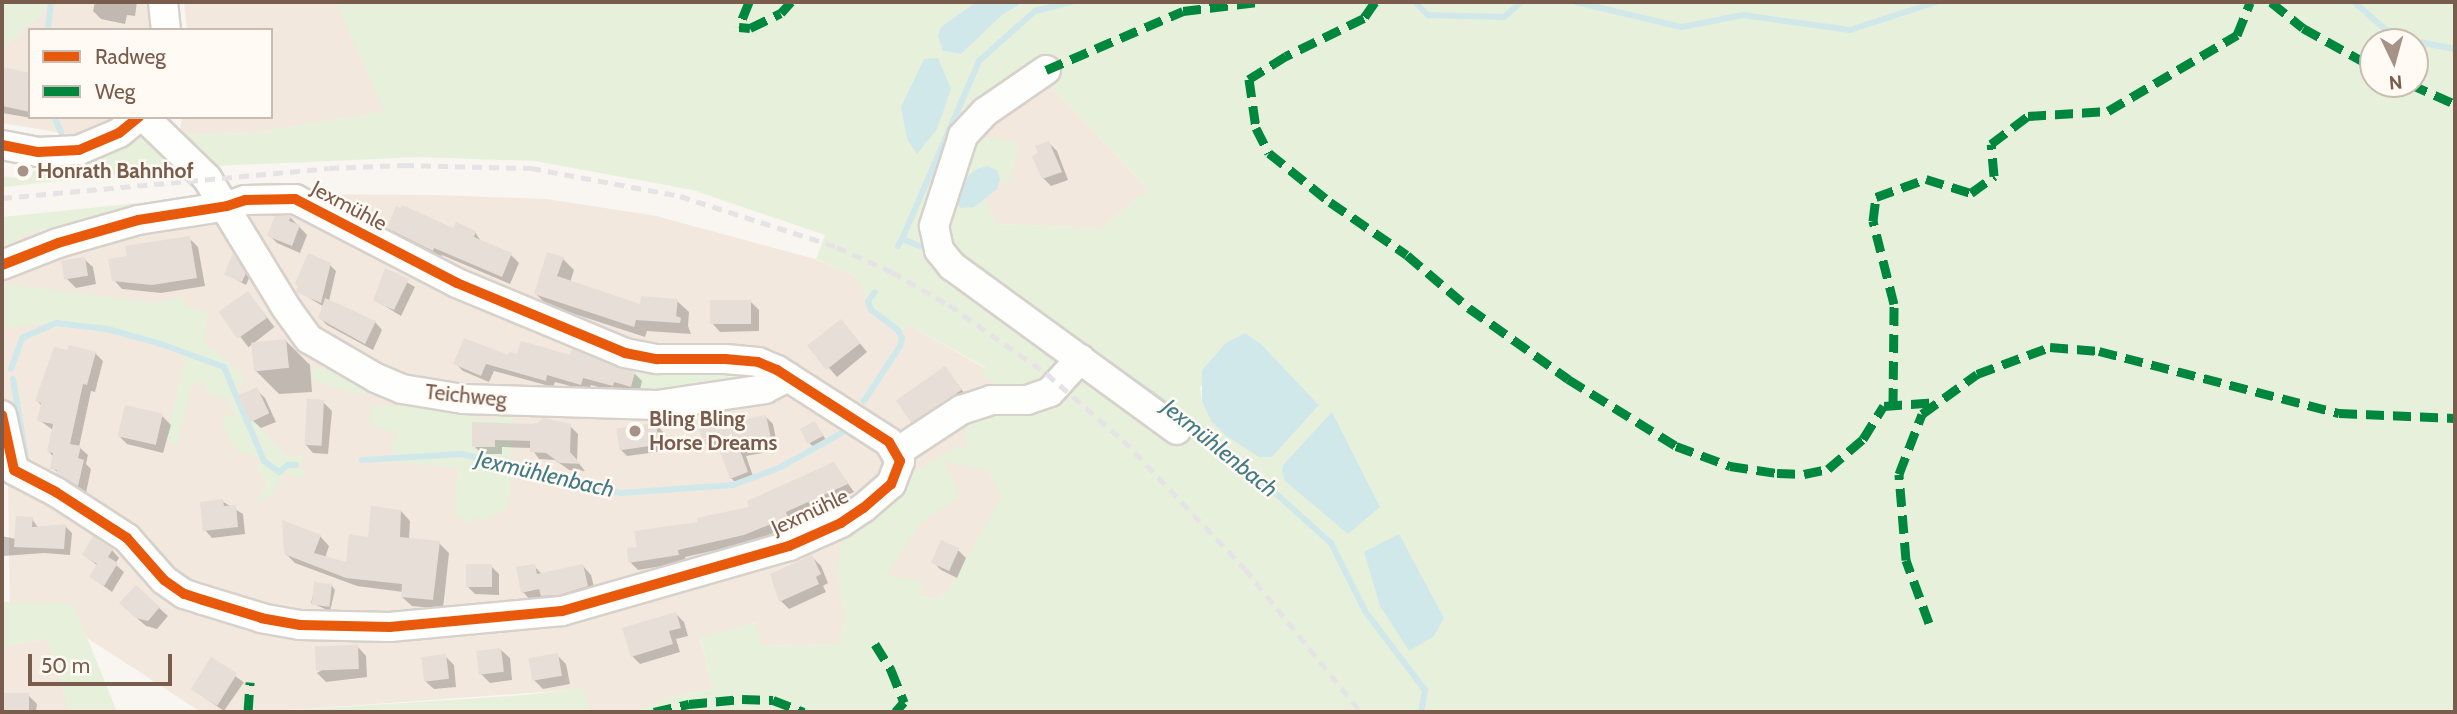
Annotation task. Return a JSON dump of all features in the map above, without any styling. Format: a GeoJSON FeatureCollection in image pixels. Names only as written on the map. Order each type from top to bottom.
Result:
{"type":"FeatureCollection","features":[{"type":"Feature","properties":{"kind":"street"},"geometry":{"type":"LineString","coordinates":[[163,2],[166,28]]}},
{"type":"Feature","properties":{"kind":"street"},"geometry":{"type":"LineString","coordinates":[[1046,70],[985,112],[963,136],[934,226],[939,250],[952,266],[1177,430]]}},
{"type":"Feature","properties":{"kind":"street"},"geometry":{"type":"LineString","coordinates":[[2,145],[38,152],[79,150],[119,133],[138,119]]}},
{"type":"Feature","properties":{"kind":"street"},"geometry":{"type":"LineString","coordinates":[[143,119],[207,178],[227,206]]}},
{"type":"Feature","properties":{"kind":"street","name":"Jexmühle"},"geometry":{"type":"LineString","coordinates":[[2,265],[58,243],[138,220],[227,206],[245,200],[295,199],[457,283],[625,353],[657,359],[758,362],[859,420],[889,442],[900,461],[897,472],[880,495],[841,523],[789,546],[562,611],[390,627],[300,625],[262,618],[193,597],[164,580],[127,538],[56,492],[14,470],[2,415]]}},
{"type":"Feature","properties":{"kind":"street","name":"Teichweg"},"geometry":{"type":"LineString","coordinates":[[227,206],[287,309],[309,339],[376,378],[402,389],[463,399],[657,405],[765,389],[788,377]]}},
{"type":"Feature","properties":{"kind":"street"},"geometry":{"type":"LineString","coordinates":[[897,452],[961,410],[991,400],[1027,400],[1050,392],[1080,359]]}},
{"type":"Feature","properties":{"kind":"shaded area"},"geometry":{"type":"Polygon","coordinates":[[[47,2],[153,2],[153,28],[28,28],[28,119],[114,119],[111,122],[74,135],[2,123],[2,48],[45,11],[47,2]]]}},
{"type":"Feature","properties":{"kind":"shaded area"},"geometry":{"type":"Polygon","coordinates":[[[184,2],[336,2],[385,112],[252,133],[179,135],[182,119],[273,119],[273,28],[187,28],[184,2]]]}},
{"type":"Feature","properties":{"kind":"shaded area"},"geometry":{"type":"Polygon","coordinates":[[[1048,83],[1148,189],[1102,228],[995,224],[963,136],[1048,83]]]}},
{"type":"Feature","properties":{"kind":"shaded area"},"geometry":{"type":"Polygon","coordinates":[[[267,194],[547,199],[656,216],[815,259],[854,275],[874,308],[904,330],[909,325],[985,368],[1011,392],[989,471],[1002,497],[954,581],[939,599],[923,597],[840,644],[761,646],[754,623],[700,638],[713,689],[670,697],[635,712],[590,712],[583,689],[263,712],[201,712],[67,625],[10,626],[8,475],[2,476],[2,248],[27,233],[190,204],[267,194]]]}},
{"type":"Feature","properties":{"kind":"shaded area"},"geometry":{"type":"Polygon","coordinates":[[[47,638],[70,712],[2,712],[2,647],[47,638]]]}},
{"type":"Feature","properties":{"kind":"green space"},"geometry":{"type":"Polygon","coordinates":[[[2,2],[47,2],[45,11],[2,48],[2,2]]]}},
{"type":"Feature","properties":{"kind":"green space"},"geometry":{"type":"Polygon","coordinates":[[[336,2],[976,2],[941,27],[943,51],[960,54],[1002,15],[1027,2],[2455,2],[2455,712],[635,712],[670,697],[713,689],[700,637],[755,623],[762,646],[839,644],[844,619],[837,573],[843,534],[874,512],[913,472],[959,446],[967,449],[964,421],[1011,392],[982,375],[985,367],[909,325],[904,331],[874,308],[854,275],[816,259],[825,235],[693,190],[535,161],[420,157],[212,166],[179,135],[252,133],[384,112],[336,2]],[[1048,83],[964,136],[994,137],[1019,144],[1009,183],[981,182],[995,224],[1102,228],[1148,189],[1048,83]],[[1245,333],[1200,387],[1202,403],[1211,421],[1319,405],[1260,343],[1245,333]],[[944,461],[960,497],[920,524],[887,576],[921,580],[923,597],[939,599],[954,581],[1001,497],[989,471],[944,461]]]}},
{"type":"Feature","properties":{"kind":"green space"},"geometry":{"type":"Polygon","coordinates":[[[142,135],[158,146],[172,169],[2,187],[4,176],[15,178],[17,174],[87,161],[142,135]]]}},
{"type":"Feature","properties":{"kind":"green space"},"geometry":{"type":"Polygon","coordinates":[[[168,200],[169,207],[27,233],[2,249],[2,217],[168,200]]]}},
{"type":"Feature","properties":{"kind":"green space"},"geometry":{"type":"Polygon","coordinates":[[[3,284],[156,303],[181,296],[188,307],[208,312],[204,341],[247,379],[238,389],[256,423],[287,456],[304,456],[300,468],[306,472],[301,479],[285,473],[274,491],[259,503],[256,502],[267,484],[257,469],[262,460],[235,449],[223,426],[223,416],[235,415],[228,399],[208,393],[203,382],[192,384],[177,447],[166,439],[186,353],[107,329],[56,323],[2,328],[3,284]]]}},
{"type":"Feature","properties":{"kind":"green space"},"geometry":{"type":"Polygon","coordinates":[[[661,365],[769,375],[635,394],[631,387],[636,370],[646,373],[661,365]]]}},
{"type":"Feature","properties":{"kind":"green space"},"geometry":{"type":"Polygon","coordinates":[[[313,367],[337,371],[352,370],[390,392],[350,393],[312,380],[313,367]]]}},
{"type":"Feature","properties":{"kind":"green space"},"geometry":{"type":"Polygon","coordinates":[[[373,406],[476,407],[476,420],[497,419],[497,410],[513,411],[509,508],[486,520],[473,518],[469,526],[463,518],[454,517],[458,468],[397,462],[392,442],[396,431],[384,430],[369,422],[373,406]]]}},
{"type":"Feature","properties":{"kind":"green space"},"geometry":{"type":"Polygon","coordinates":[[[2,602],[73,603],[117,712],[70,712],[47,638],[2,647],[2,602]]]}},
{"type":"Feature","properties":{"kind":"green space"},"geometry":{"type":"Polygon","coordinates":[[[583,688],[590,712],[265,712],[524,695],[583,688]]]}},
{"type":"Feature","properties":{"kind":"water"},"geometry":{"type":"Polygon","coordinates":[[[976,2],[1025,2],[1002,15],[961,54],[943,51],[938,36],[941,27],[976,2]]]}},
{"type":"Feature","properties":{"kind":"water"},"geometry":{"type":"Polygon","coordinates":[[[938,58],[951,89],[937,129],[917,154],[907,139],[901,107],[924,59],[938,58]]]}},
{"type":"Feature","properties":{"kind":"water"},"geometry":{"type":"Polygon","coordinates":[[[987,166],[997,170],[1000,179],[997,189],[974,207],[960,208],[957,201],[958,186],[976,169],[987,166]]]}},
{"type":"Feature","properties":{"kind":"water"},"geometry":{"type":"Polygon","coordinates":[[[1245,333],[1260,343],[1319,405],[1272,457],[1259,457],[1225,435],[1211,421],[1202,402],[1202,370],[1226,343],[1245,333]]]}},
{"type":"Feature","properties":{"kind":"water"},"geometry":{"type":"Polygon","coordinates":[[[1332,412],[1380,507],[1348,534],[1285,481],[1282,472],[1283,465],[1332,412]]]}},
{"type":"Feature","properties":{"kind":"water"},"geometry":{"type":"Polygon","coordinates":[[[1399,534],[1444,618],[1434,636],[1409,651],[1380,606],[1364,552],[1399,534]]]}},
{"type":"Feature","properties":{"kind":"building"},"geometry":{"type":"Polygon","coordinates":[[[2,67],[28,73],[28,112],[2,106],[2,67]]]}},
{"type":"Feature","properties":{"kind":"building"},"geometry":{"type":"Polygon","coordinates":[[[1049,141],[1062,172],[1042,179],[1032,156],[1038,153],[1035,146],[1049,141]]]}},
{"type":"Feature","properties":{"kind":"building"},"geometry":{"type":"Polygon","coordinates":[[[402,205],[453,228],[456,222],[476,231],[474,237],[512,253],[502,277],[434,248],[433,251],[387,228],[396,206],[401,208],[402,205]]]}},
{"type":"Feature","properties":{"kind":"building"},"geometry":{"type":"Polygon","coordinates":[[[275,216],[291,216],[289,221],[300,225],[292,246],[267,236],[275,216]]]}},
{"type":"Feature","properties":{"kind":"building"},"geometry":{"type":"Polygon","coordinates":[[[190,236],[197,278],[152,285],[112,281],[108,259],[127,256],[125,246],[190,236]]]}},
{"type":"Feature","properties":{"kind":"building"},"geometry":{"type":"Polygon","coordinates":[[[547,252],[564,257],[557,276],[640,304],[641,296],[678,299],[676,316],[681,318],[680,323],[636,320],[634,327],[534,294],[547,252]]]}},
{"type":"Feature","properties":{"kind":"building"},"geometry":{"type":"Polygon","coordinates":[[[233,253],[246,273],[242,282],[224,275],[233,253]]]}},
{"type":"Feature","properties":{"kind":"building"},"geometry":{"type":"Polygon","coordinates":[[[308,253],[331,263],[321,303],[296,292],[298,286],[295,284],[308,253]]]}},
{"type":"Feature","properties":{"kind":"building"},"geometry":{"type":"Polygon","coordinates":[[[85,257],[88,276],[64,280],[61,261],[85,257]]]}},
{"type":"Feature","properties":{"kind":"building"},"geometry":{"type":"Polygon","coordinates":[[[385,268],[409,279],[394,310],[373,301],[385,268]]]}},
{"type":"Feature","properties":{"kind":"building"},"geometry":{"type":"Polygon","coordinates":[[[248,291],[267,318],[237,339],[219,312],[248,291]]]}},
{"type":"Feature","properties":{"kind":"building"},"geometry":{"type":"Polygon","coordinates":[[[325,298],[376,321],[365,344],[318,318],[325,298]]]}},
{"type":"Feature","properties":{"kind":"building"},"geometry":{"type":"Polygon","coordinates":[[[710,300],[751,300],[751,324],[710,324],[710,300]]]}},
{"type":"Feature","properties":{"kind":"building"},"geometry":{"type":"Polygon","coordinates":[[[841,319],[860,343],[826,370],[807,345],[841,319]]]}},
{"type":"Feature","properties":{"kind":"building"},"geometry":{"type":"Polygon","coordinates":[[[464,338],[508,355],[509,352],[517,354],[521,341],[570,355],[572,349],[635,372],[631,387],[614,382],[613,386],[583,378],[581,385],[547,375],[546,381],[486,364],[481,376],[453,364],[464,338]]]}},
{"type":"Feature","properties":{"kind":"building"},"geometry":{"type":"Polygon","coordinates":[[[286,339],[289,368],[254,371],[251,343],[286,339]]]}},
{"type":"Feature","properties":{"kind":"building"},"geometry":{"type":"Polygon","coordinates":[[[69,345],[96,352],[87,385],[83,384],[70,444],[81,446],[78,458],[84,460],[78,486],[57,474],[57,470],[50,469],[53,453],[47,452],[53,424],[37,421],[41,403],[35,401],[54,347],[67,350],[69,345]]]}},
{"type":"Feature","properties":{"kind":"building"},"geometry":{"type":"Polygon","coordinates":[[[945,366],[962,390],[912,424],[896,400],[945,366]]]}},
{"type":"Feature","properties":{"kind":"building"},"geometry":{"type":"Polygon","coordinates":[[[257,387],[269,413],[250,422],[238,396],[257,387]]]}},
{"type":"Feature","properties":{"kind":"building"},"geometry":{"type":"Polygon","coordinates":[[[307,399],[324,400],[322,446],[305,445],[307,399]]]}},
{"type":"Feature","properties":{"kind":"building"},"geometry":{"type":"Polygon","coordinates":[[[125,405],[163,414],[156,445],[118,436],[125,405]]]}},
{"type":"Feature","properties":{"kind":"building"},"geometry":{"type":"Polygon","coordinates":[[[766,415],[772,443],[740,450],[748,472],[730,479],[716,441],[703,444],[699,428],[766,415]]]}},
{"type":"Feature","properties":{"kind":"building"},"geometry":{"type":"Polygon","coordinates":[[[543,418],[571,424],[570,452],[581,464],[560,463],[546,453],[530,452],[530,441],[495,440],[495,447],[472,447],[472,422],[531,424],[538,423],[543,418]]]}},
{"type":"Feature","properties":{"kind":"building"},"geometry":{"type":"Polygon","coordinates":[[[815,421],[823,436],[808,444],[800,429],[815,421]]]}},
{"type":"Feature","properties":{"kind":"building"},"geometry":{"type":"Polygon","coordinates":[[[656,423],[659,445],[619,450],[616,429],[656,423]]]}},
{"type":"Feature","properties":{"kind":"building"},"geometry":{"type":"Polygon","coordinates":[[[834,462],[848,484],[786,512],[788,517],[744,535],[678,550],[679,555],[628,563],[627,548],[637,547],[634,531],[698,522],[697,518],[749,507],[747,501],[834,462]]]}},
{"type":"Feature","properties":{"kind":"building"},"geometry":{"type":"Polygon","coordinates":[[[223,499],[224,506],[236,505],[238,527],[203,531],[200,502],[223,499]]]}},
{"type":"Feature","properties":{"kind":"building"},"geometry":{"type":"Polygon","coordinates":[[[371,506],[401,510],[400,537],[440,541],[433,600],[401,597],[402,584],[346,578],[284,554],[282,520],[321,535],[314,553],[346,562],[349,534],[368,537],[371,506]]]}},
{"type":"Feature","properties":{"kind":"building"},"geometry":{"type":"Polygon","coordinates":[[[16,516],[33,517],[32,527],[66,524],[64,549],[14,547],[16,516]]]}},
{"type":"Feature","properties":{"kind":"building"},"geometry":{"type":"Polygon","coordinates":[[[93,536],[113,549],[108,557],[118,563],[104,586],[89,577],[97,564],[82,555],[93,536]]]}},
{"type":"Feature","properties":{"kind":"building"},"geometry":{"type":"Polygon","coordinates":[[[941,540],[959,548],[949,571],[931,563],[941,540]]]}},
{"type":"Feature","properties":{"kind":"building"},"geometry":{"type":"Polygon","coordinates":[[[812,555],[821,574],[816,577],[819,584],[779,602],[770,574],[812,555]]]}},
{"type":"Feature","properties":{"kind":"building"},"geometry":{"type":"Polygon","coordinates":[[[466,564],[492,564],[492,587],[466,587],[466,564]]]}},
{"type":"Feature","properties":{"kind":"building"},"geometry":{"type":"Polygon","coordinates":[[[535,564],[537,574],[583,564],[588,586],[559,595],[541,596],[539,589],[521,593],[516,567],[535,564]]]}},
{"type":"Feature","properties":{"kind":"building"},"geometry":{"type":"Polygon","coordinates":[[[314,582],[332,584],[329,607],[312,605],[314,582]]]}},
{"type":"Feature","properties":{"kind":"building"},"geometry":{"type":"Polygon","coordinates":[[[136,585],[160,607],[148,621],[136,618],[119,603],[136,585]]]}},
{"type":"Feature","properties":{"kind":"building"},"geometry":{"type":"Polygon","coordinates":[[[676,612],[681,628],[669,631],[673,644],[631,657],[622,628],[676,612]]]}},
{"type":"Feature","properties":{"kind":"building"},"geometry":{"type":"Polygon","coordinates":[[[358,645],[359,669],[316,670],[315,647],[358,645]]]}},
{"type":"Feature","properties":{"kind":"building"},"geometry":{"type":"Polygon","coordinates":[[[501,648],[504,672],[479,675],[476,651],[501,648]]]}},
{"type":"Feature","properties":{"kind":"building"},"geometry":{"type":"Polygon","coordinates":[[[558,653],[562,676],[532,681],[528,658],[558,653]]]}},
{"type":"Feature","properties":{"kind":"building"},"geometry":{"type":"Polygon","coordinates":[[[446,654],[449,679],[424,682],[421,657],[446,654]]]}},
{"type":"Feature","properties":{"kind":"building"},"geometry":{"type":"Polygon","coordinates":[[[211,657],[237,673],[217,706],[191,689],[211,657]]]}},
{"type":"Feature","properties":{"kind":"building"},"geometry":{"type":"Polygon","coordinates":[[[2,693],[29,693],[29,712],[2,712],[2,693]]]}},
{"type":"Feature","properties":{"kind":"waterway"},"geometry":{"type":"LineString","coordinates":[[48,28],[51,2]]}},
{"type":"Feature","properties":{"kind":"waterway"},"geometry":{"type":"LineString","coordinates":[[902,239],[979,61],[1035,11],[1072,2]]}},
{"type":"Feature","properties":{"kind":"waterway"},"geometry":{"type":"LineString","coordinates":[[1417,4],[1428,15],[1504,17],[1521,2]]}},
{"type":"Feature","properties":{"kind":"waterway"},"geometry":{"type":"LineString","coordinates":[[1576,2],[1682,27],[1743,15],[1850,30],[1936,2]]}},
{"type":"Feature","properties":{"kind":"waterway"},"geometry":{"type":"LineString","coordinates":[[2354,2],[2394,37],[2455,49]]}},
{"type":"Feature","properties":{"kind":"waterway"},"geometry":{"type":"LineString","coordinates":[[55,119],[61,132]]}},
{"type":"Feature","properties":{"kind":"waterway","name":"Jexmühlenbach"},"geometry":{"type":"LineString","coordinates":[[898,246],[902,239],[931,250]]}},
{"type":"Feature","properties":{"kind":"waterway","name":"Jexmühlenbach"},"geometry":{"type":"LineString","coordinates":[[864,401],[900,346],[902,338],[898,330],[871,310],[868,301],[875,292]]}},
{"type":"Feature","properties":{"kind":"waterway","name":"Jexmühlenbach"},"geometry":{"type":"LineString","coordinates":[[11,369],[22,338],[56,323],[107,329],[161,344],[224,367],[264,461],[279,472],[288,465],[296,465]]}},
{"type":"Feature","properties":{"kind":"waterway","name":"Jexmühlenbach"},"geometry":{"type":"LineString","coordinates":[[1064,332],[1212,436],[1331,543],[1365,611],[1425,690],[1421,712]]}},
{"type":"Feature","properties":{"kind":"waterway","name":"Jexmühlenbach"},"geometry":{"type":"LineString","coordinates":[[13,379],[27,463]]}},
{"type":"Feature","properties":{"kind":"waterway","name":"Jexmühlenbach"},"geometry":{"type":"LineString","coordinates":[[362,460],[462,454],[621,493],[733,485],[779,468],[842,433]]}},
{"type":"Feature","properties":{"kind":"railway"},"geometry":{"type":"LineString","coordinates":[[2,198],[329,168],[404,165],[531,168],[680,196],[837,247],[892,272],[949,305],[1047,374],[1123,440],[1245,569],[1361,712]]}},
{"type":"Feature","properties":{"kind":"marked path"},"geometry":{"type":"LineString","coordinates":[[749,2],[739,27],[750,28],[781,13],[791,2]]}},
{"type":"Feature","properties":{"kind":"marked path"},"geometry":{"type":"LineString","coordinates":[[1046,70],[1183,11],[1257,2]]}},
{"type":"Feature","properties":{"kind":"marked path"},"geometry":{"type":"LineString","coordinates":[[1375,2],[1364,18],[1286,56],[1249,79],[1256,128],[1269,153],[1330,202],[1407,255],[1469,308],[1568,379],[1676,446],[1730,466],[1777,473],[1804,474],[1828,469],[1863,439],[1884,406],[1938,402]]}},
{"type":"Feature","properties":{"kind":"marked path"},"geometry":{"type":"LineString","coordinates":[[1893,406],[1894,304],[1873,221],[1876,197],[1926,179],[1971,193],[1994,176],[1991,144],[2028,116],[2108,111],[2237,35],[2250,2]]}},
{"type":"Feature","properties":{"kind":"marked path"},"geometry":{"type":"LineString","coordinates":[[2271,2],[2303,28],[2359,59]]}},
{"type":"Feature","properties":{"kind":"marked path"},"geometry":{"type":"LineString","coordinates":[[2429,92],[2455,104]]}},
{"type":"Feature","properties":{"kind":"marked path"},"geometry":{"type":"LineString","coordinates":[[1929,623],[1906,560],[1899,474],[1922,414],[1977,374],[2050,347],[2099,351],[2339,413],[2455,418]]}},
{"type":"Feature","properties":{"kind":"marked path"},"geometry":{"type":"LineString","coordinates":[[875,644],[891,670],[904,702],[895,712]]}},
{"type":"Feature","properties":{"kind":"marked path"},"geometry":{"type":"LineString","coordinates":[[248,712],[250,682]]}},
{"type":"Feature","properties":{"kind":"marked path"},"geometry":{"type":"LineString","coordinates":[[654,712],[689,704],[742,699],[773,700],[804,712]]}},
{"type":"Feature","properties":{"kind":"cycle path"},"geometry":{"type":"LineString","coordinates":[[2,145],[38,152],[79,150],[119,133],[136,119]]}},
{"type":"Feature","properties":{"kind":"cycle path"},"geometry":{"type":"LineString","coordinates":[[2,265],[58,243],[138,220],[227,206],[245,200],[295,199],[457,283],[625,353],[657,359],[758,362],[777,370],[889,442],[900,461],[891,484],[841,523],[789,546],[562,611],[390,627],[300,625],[262,618],[184,594],[164,580],[127,538],[56,492],[14,470],[2,415]]}},
{"type":"Feature","properties":{"kind":"place","name":"Honrath Bahnhof"},"geometry":{"type":"Point","coordinates":[23,171]}},
{"type":"Feature","properties":{"kind":"place","name":"Bling Bling Horse Dreams"},"geometry":{"type":"Point","coordinates":[635,431]}}]}
